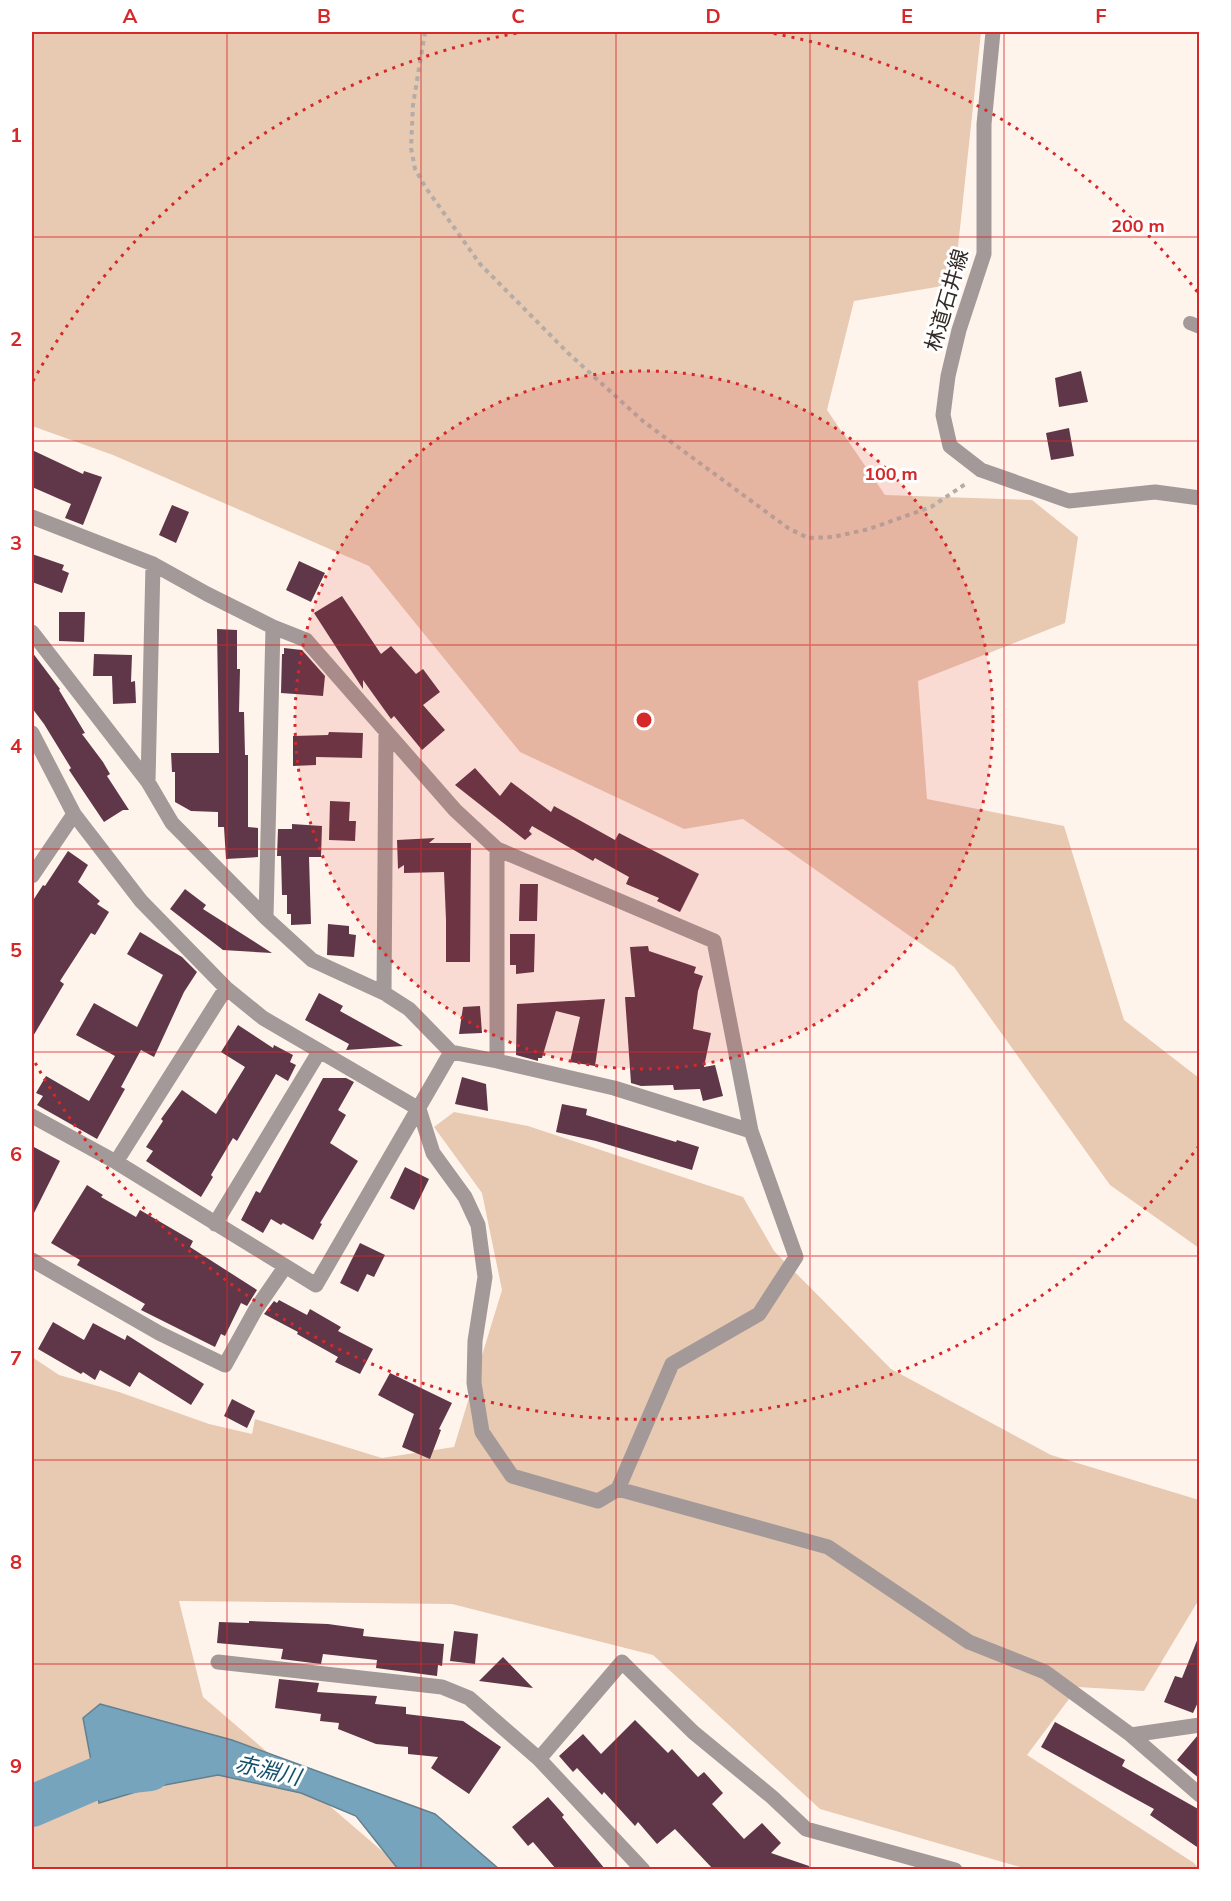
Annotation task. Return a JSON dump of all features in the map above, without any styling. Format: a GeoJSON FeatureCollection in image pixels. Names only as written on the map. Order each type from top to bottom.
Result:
{"type":"FeatureCollection","features":[{"type":"Feature","properties":{"kind":"street","name":"林道石井線"},"geometry":{"type":"LineString","coordinates":[[993,32],[984,124],[984,254],[959,330],[948,376],[943,415],[950,446],[981,470],[1069,501],[1155,492],[1200,498]]}},
{"type":"Feature","properties":{"kind":"street"},"geometry":{"type":"LineString","coordinates":[[32,517],[153,564],[273,627],[306,640],[455,810],[496,849],[714,941],[751,1131],[796,1257],[759,1314],[672,1364],[618,1489],[598,1501],[512,1476],[482,1432],[474,1383],[475,1341],[484,1277],[478,1225],[465,1197],[433,1153],[419,1109],[263,1018],[226,988],[141,901],[74,814],[32,733]]}},
{"type":"Feature","properties":{"kind":"street"},"geometry":{"type":"LineString","coordinates":[[148,782],[153,564]]}},
{"type":"Feature","properties":{"kind":"street"},"geometry":{"type":"LineString","coordinates":[[266,918],[273,627]]}},
{"type":"Feature","properties":{"kind":"street"},"geometry":{"type":"LineString","coordinates":[[32,632],[148,782],[172,823],[266,918],[312,960],[384,993],[409,1009],[451,1052],[622,1090],[751,1131]]}},
{"type":"Feature","properties":{"kind":"street"},"geometry":{"type":"LineString","coordinates":[[384,993],[386,733]]}},
{"type":"Feature","properties":{"kind":"street"},"geometry":{"type":"LineString","coordinates":[[32,876],[74,814]]}},
{"type":"Feature","properties":{"kind":"street"},"geometry":{"type":"LineString","coordinates":[[496,849],[497,1061]]}},
{"type":"Feature","properties":{"kind":"street"},"geometry":{"type":"LineString","coordinates":[[116,1162],[226,988]]}},
{"type":"Feature","properties":{"kind":"street"},"geometry":{"type":"LineString","coordinates":[[215,1224],[319,1052]]}},
{"type":"Feature","properties":{"kind":"street"},"geometry":{"type":"LineString","coordinates":[[32,1116],[116,1162],[316,1285],[451,1052]]}},
{"type":"Feature","properties":{"kind":"street"},"geometry":{"type":"LineString","coordinates":[[32,1260],[159,1333],[225,1365],[256,1309],[285,1267]]}},
{"type":"Feature","properties":{"kind":"street"},"geometry":{"type":"LineString","coordinates":[[618,1489],[828,1547],[969,1642],[1045,1672],[1131,1735],[1200,1795]]}},
{"type":"Feature","properties":{"kind":"street"},"geometry":{"type":"LineString","coordinates":[[218,1662],[442,1687],[469,1698],[539,1759],[643,1869]]}},
{"type":"Feature","properties":{"kind":"street"},"geometry":{"type":"LineString","coordinates":[[539,1759],[622,1662],[693,1732],[772,1797],[806,1829],[955,1869]]}},
{"type":"Feature","properties":{"kind":"street"},"geometry":{"type":"LineString","coordinates":[[1131,1735],[1200,1725]]}},
{"type":"Feature","properties":{"kind":"path"},"geometry":{"type":"LineString","coordinates":[[425,32],[413,105],[411,148],[415,169],[480,264],[568,353],[644,422],[788,528],[808,538],[833,537],[869,529],[931,507],[971,480],[981,470]]}},
{"type":"Feature","properties":{"kind":"shaded area"},"geometry":{"type":"Polygon","coordinates":[[[32,32],[981,32],[954,284],[854,301],[827,410],[885,495],[1032,500],[1078,537],[1065,623],[918,681],[927,799],[1064,826],[1124,1020],[1199,1078],[1199,1248],[1110,1185],[954,967],[743,819],[684,829],[520,752],[369,566],[113,455],[32,426],[32,32]]]}},
{"type":"Feature","properties":{"kind":"shaded area"},"geometry":{"type":"Polygon","coordinates":[[[454,1112],[528,1126],[743,1197],[774,1251],[891,1369],[1051,1455],[1199,1500],[1198,1601],[1144,1691],[1078,1687],[1027,1755],[1194,1863],[1199,1869],[1027,1869],[820,1809],[653,1655],[452,1604],[179,1601],[203,1697],[403,1869],[32,1869],[32,1355],[59,1375],[119,1392],[209,1424],[252,1434],[255,1419],[382,1458],[454,1447],[502,1290],[482,1193],[434,1127],[454,1112]]]}},
{"type":"Feature","properties":{"kind":"water"},"geometry":{"type":"Polygon","coordinates":[[[100,1704],[232,1740],[435,1814],[499,1869],[398,1869],[356,1816],[301,1793],[218,1775],[149,1788],[99,1803],[83,1718],[100,1704]]]}},
{"type":"Feature","properties":{"kind":"building"},"geometry":{"type":"Polygon","coordinates":[[[1081,371],[1088,402],[1059,407],[1055,378],[1081,371]]]}},
{"type":"Feature","properties":{"kind":"building"},"geometry":{"type":"Polygon","coordinates":[[[1069,428],[1074,456],[1051,460],[1046,433],[1069,428]]]}},
{"type":"Feature","properties":{"kind":"building"},"geometry":{"type":"Polygon","coordinates":[[[32,450],[83,474],[84,471],[102,477],[83,525],[65,518],[71,504],[32,487],[32,450]]]}},
{"type":"Feature","properties":{"kind":"building"},"geometry":{"type":"Polygon","coordinates":[[[172,505],[189,512],[176,543],[159,535],[172,505]]]}},
{"type":"Feature","properties":{"kind":"building"},"geometry":{"type":"Polygon","coordinates":[[[32,554],[64,565],[62,570],[69,573],[62,593],[32,582],[32,554]]]}},
{"type":"Feature","properties":{"kind":"building"},"geometry":{"type":"Polygon","coordinates":[[[299,561],[325,573],[311,602],[286,590],[299,561]]]}},
{"type":"Feature","properties":{"kind":"building"},"geometry":{"type":"Polygon","coordinates":[[[342,596],[381,654],[391,646],[416,674],[423,669],[440,692],[423,705],[445,730],[422,750],[394,716],[391,719],[363,680],[363,689],[314,613],[342,596]]]}},
{"type":"Feature","properties":{"kind":"building"},"geometry":{"type":"Polygon","coordinates":[[[59,612],[85,612],[84,642],[59,641],[59,612]]]}},
{"type":"Feature","properties":{"kind":"building"},"geometry":{"type":"Polygon","coordinates":[[[217,629],[237,630],[237,669],[240,669],[239,712],[244,712],[245,755],[248,755],[248,827],[258,828],[258,857],[226,859],[224,827],[218,827],[218,812],[191,811],[175,802],[175,772],[172,772],[171,753],[219,753],[217,629]]]}},
{"type":"Feature","properties":{"kind":"building"},"geometry":{"type":"Polygon","coordinates":[[[284,648],[302,650],[325,676],[323,696],[281,693],[284,648]]]}},
{"type":"Feature","properties":{"kind":"building"},"geometry":{"type":"Polygon","coordinates":[[[32,652],[60,689],[85,733],[82,734],[103,762],[110,774],[107,776],[129,810],[123,810],[104,822],[69,770],[71,768],[32,708],[32,652]]]}},
{"type":"Feature","properties":{"kind":"building"},"geometry":{"type":"Polygon","coordinates":[[[94,654],[132,655],[131,682],[135,681],[136,703],[113,704],[112,676],[93,676],[94,654]]]}},
{"type":"Feature","properties":{"kind":"building"},"geometry":{"type":"Polygon","coordinates":[[[329,732],[363,733],[362,758],[316,757],[316,765],[293,766],[293,736],[328,735],[329,732]]]}},
{"type":"Feature","properties":{"kind":"building"},"geometry":{"type":"Polygon","coordinates":[[[475,768],[500,796],[511,782],[551,812],[554,806],[615,840],[619,833],[699,874],[680,912],[657,901],[659,898],[626,884],[629,877],[595,858],[593,861],[532,826],[529,831],[532,834],[525,840],[455,785],[475,768]]]}},
{"type":"Feature","properties":{"kind":"building"},"geometry":{"type":"Polygon","coordinates":[[[330,801],[350,802],[349,821],[356,821],[355,841],[329,840],[330,801]]]}},
{"type":"Feature","properties":{"kind":"building"},"geometry":{"type":"Polygon","coordinates":[[[292,824],[322,826],[321,857],[309,857],[311,924],[291,925],[291,914],[287,914],[287,895],[282,895],[281,856],[277,856],[278,829],[292,829],[292,824]]]}},
{"type":"Feature","properties":{"kind":"building"},"geometry":{"type":"Polygon","coordinates":[[[435,838],[429,843],[471,843],[470,962],[446,962],[444,872],[404,873],[404,865],[398,869],[397,840],[435,838]]]}},
{"type":"Feature","properties":{"kind":"building"},"geometry":{"type":"Polygon","coordinates":[[[68,851],[88,865],[78,882],[100,901],[97,904],[109,912],[95,935],[91,933],[60,981],[64,984],[32,1038],[32,902],[68,851]]]}},
{"type":"Feature","properties":{"kind":"building"},"geometry":{"type":"Polygon","coordinates":[[[520,884],[538,884],[537,921],[519,921],[520,884]]]}},
{"type":"Feature","properties":{"kind":"building"},"geometry":{"type":"Polygon","coordinates":[[[185,889],[206,905],[203,909],[272,953],[223,950],[170,909],[185,889]]]}},
{"type":"Feature","properties":{"kind":"building"},"geometry":{"type":"Polygon","coordinates":[[[328,924],[349,926],[349,934],[356,935],[354,957],[327,955],[328,924]]]}},
{"type":"Feature","properties":{"kind":"building"},"geometry":{"type":"Polygon","coordinates":[[[140,932],[182,957],[197,972],[184,992],[154,1057],[141,1050],[121,1087],[125,1089],[97,1139],[37,1105],[43,1096],[36,1093],[46,1076],[89,1101],[115,1056],[76,1035],[94,1003],[137,1027],[163,975],[127,954],[140,932]]]}},
{"type":"Feature","properties":{"kind":"building"},"geometry":{"type":"Polygon","coordinates":[[[510,934],[535,934],[534,972],[516,974],[516,965],[510,965],[510,934]]]}},
{"type":"Feature","properties":{"kind":"building"},"geometry":{"type":"Polygon","coordinates":[[[648,946],[649,951],[696,967],[694,973],[703,976],[698,991],[693,1029],[711,1033],[704,1067],[715,1065],[723,1096],[703,1101],[700,1089],[674,1090],[673,1085],[641,1086],[631,1083],[625,997],[635,997],[630,947],[648,946]]]}},
{"type":"Feature","properties":{"kind":"building"},"geometry":{"type":"Polygon","coordinates":[[[319,993],[343,1006],[340,1011],[403,1046],[346,1050],[349,1044],[305,1020],[319,993]]]}},
{"type":"Feature","properties":{"kind":"building"},"geometry":{"type":"Polygon","coordinates":[[[605,999],[595,1066],[570,1062],[580,1017],[556,1011],[542,1058],[538,1058],[538,1061],[516,1055],[517,1004],[605,999]]]}},
{"type":"Feature","properties":{"kind":"building"},"geometry":{"type":"Polygon","coordinates":[[[480,1006],[482,1033],[459,1034],[463,1007],[480,1006]]]}},
{"type":"Feature","properties":{"kind":"building"},"geometry":{"type":"Polygon","coordinates":[[[238,1025],[273,1048],[274,1045],[293,1055],[290,1062],[296,1065],[288,1081],[276,1074],[237,1141],[233,1138],[201,1197],[146,1161],[153,1151],[146,1147],[163,1121],[161,1119],[182,1090],[216,1114],[245,1067],[221,1052],[238,1025]]]}},
{"type":"Feature","properties":{"kind":"building"},"geometry":{"type":"Polygon","coordinates":[[[462,1077],[486,1084],[488,1111],[455,1104],[462,1077]]]}},
{"type":"Feature","properties":{"kind":"building"},"geometry":{"type":"Polygon","coordinates":[[[323,1078],[346,1078],[354,1082],[338,1110],[346,1115],[330,1143],[358,1161],[320,1223],[322,1224],[313,1240],[271,1219],[263,1233],[241,1220],[256,1191],[260,1193],[323,1078]]]}},
{"type":"Feature","properties":{"kind":"building"},"geometry":{"type":"Polygon","coordinates":[[[562,1104],[587,1109],[586,1115],[699,1147],[692,1170],[596,1141],[556,1132],[562,1104]]]}},
{"type":"Feature","properties":{"kind":"building"},"geometry":{"type":"Polygon","coordinates":[[[32,1146],[60,1161],[32,1217],[32,1146]]]}},
{"type":"Feature","properties":{"kind":"building"},"geometry":{"type":"Polygon","coordinates":[[[405,1167],[429,1179],[414,1210],[390,1198],[405,1167]]]}},
{"type":"Feature","properties":{"kind":"building"},"geometry":{"type":"Polygon","coordinates":[[[87,1185],[103,1195],[101,1197],[136,1217],[140,1210],[193,1241],[190,1247],[257,1290],[247,1306],[241,1303],[225,1336],[221,1334],[215,1347],[141,1310],[145,1304],[77,1265],[80,1260],[51,1243],[87,1185]]]}},
{"type":"Feature","properties":{"kind":"building"},"geometry":{"type":"Polygon","coordinates":[[[360,1243],[385,1255],[374,1277],[367,1274],[358,1292],[340,1283],[360,1243]]]}},
{"type":"Feature","properties":{"kind":"building"},"geometry":{"type":"Polygon","coordinates":[[[279,1300],[307,1315],[310,1309],[341,1327],[338,1331],[373,1349],[360,1374],[335,1362],[338,1357],[264,1314],[274,1301],[277,1303],[279,1300]]]}},
{"type":"Feature","properties":{"kind":"building"},"geometry":{"type":"Polygon","coordinates":[[[53,1322],[84,1340],[93,1323],[125,1340],[127,1335],[204,1384],[191,1405],[139,1372],[130,1387],[100,1370],[95,1380],[38,1349],[53,1322]]]}},
{"type":"Feature","properties":{"kind":"building"},"geometry":{"type":"Polygon","coordinates":[[[390,1373],[452,1403],[439,1429],[441,1430],[430,1459],[402,1447],[414,1414],[378,1395],[390,1373]]]}},
{"type":"Feature","properties":{"kind":"building"},"geometry":{"type":"Polygon","coordinates":[[[232,1399],[255,1411],[247,1428],[224,1416],[232,1399]]]}},
{"type":"Feature","properties":{"kind":"building"},"geometry":{"type":"Polygon","coordinates":[[[249,1621],[328,1624],[364,1629],[363,1636],[444,1644],[442,1666],[438,1665],[437,1676],[376,1668],[377,1660],[323,1654],[321,1664],[281,1659],[283,1649],[217,1643],[219,1622],[249,1623],[249,1621]]]}},
{"type":"Feature","properties":{"kind":"building"},"geometry":{"type":"Polygon","coordinates":[[[454,1631],[478,1634],[475,1664],[450,1661],[454,1631]]]}},
{"type":"Feature","properties":{"kind":"building"},"geometry":{"type":"Polygon","coordinates":[[[1198,1638],[1200,1698],[1193,1713],[1164,1702],[1175,1676],[1182,1678],[1198,1638]]]}},
{"type":"Feature","properties":{"kind":"building"},"geometry":{"type":"Polygon","coordinates":[[[503,1657],[533,1688],[479,1681],[503,1657]]]}},
{"type":"Feature","properties":{"kind":"building"},"geometry":{"type":"Polygon","coordinates":[[[279,1679],[319,1683],[317,1692],[377,1696],[375,1704],[406,1707],[406,1714],[463,1721],[501,1747],[469,1794],[431,1768],[438,1757],[408,1754],[408,1747],[376,1744],[338,1729],[339,1723],[320,1721],[321,1714],[275,1708],[279,1679]]]}},
{"type":"Feature","properties":{"kind":"building"},"geometry":{"type":"Polygon","coordinates":[[[635,1720],[668,1753],[672,1749],[698,1777],[704,1772],[723,1793],[712,1804],[744,1839],[762,1823],[781,1843],[771,1853],[809,1866],[809,1869],[713,1869],[675,1829],[657,1844],[638,1822],[635,1826],[604,1792],[602,1795],[577,1768],[573,1772],[559,1756],[583,1734],[601,1754],[635,1720]]]}},
{"type":"Feature","properties":{"kind":"building"},"geometry":{"type":"Polygon","coordinates":[[[1055,1722],[1125,1760],[1122,1766],[1200,1810],[1200,1849],[1150,1815],[1154,1809],[1041,1747],[1055,1722]]]}},
{"type":"Feature","properties":{"kind":"building"},"geometry":{"type":"Polygon","coordinates":[[[1200,1735],[1200,1779],[1177,1760],[1200,1735]]]}},
{"type":"Feature","properties":{"kind":"building"},"geometry":{"type":"Polygon","coordinates":[[[548,1797],[605,1869],[556,1869],[533,1842],[528,1846],[512,1827],[548,1797]]]}},
{"type":"Feature","properties":{"kind":"waterway","name":"赤淵川"},"geometry":{"type":"LineString","coordinates":[[32,1806],[104,1775],[150,1770]]}}]}
